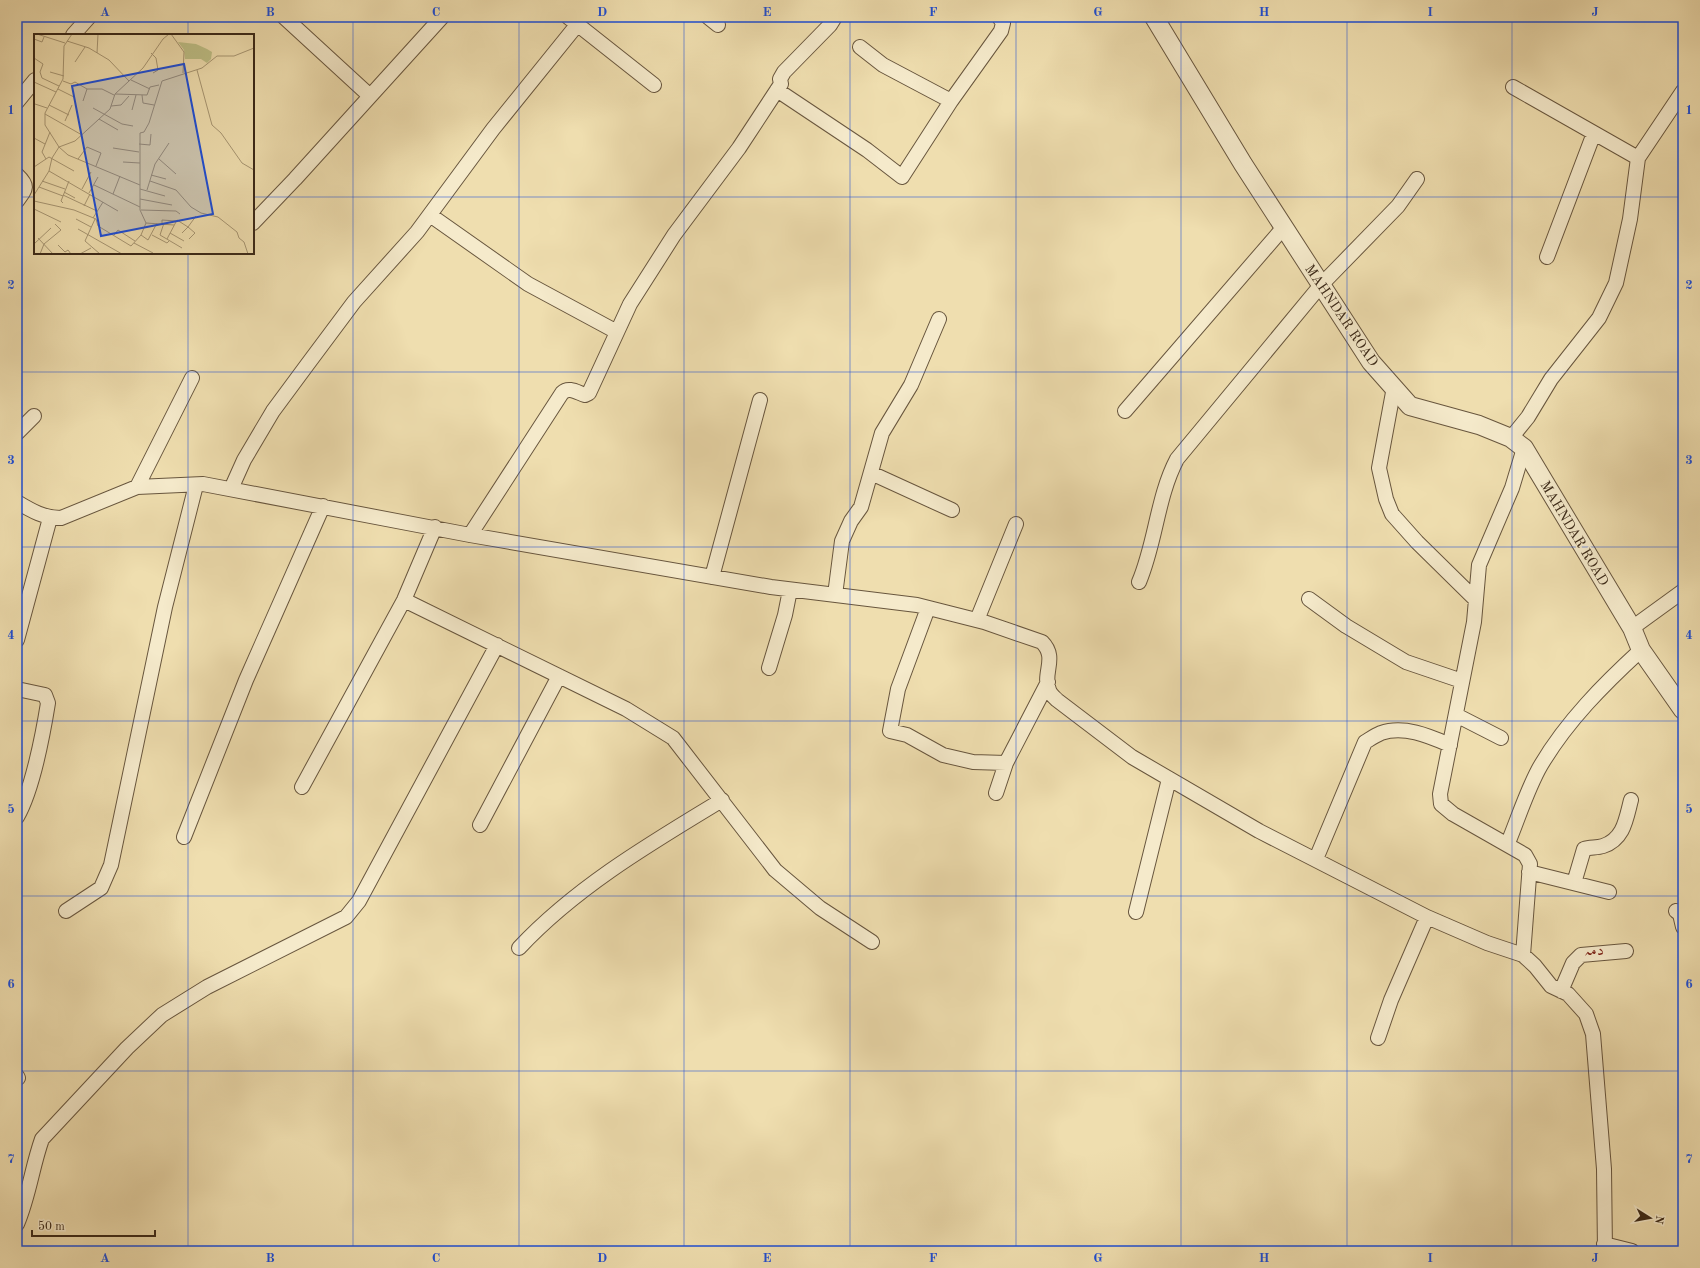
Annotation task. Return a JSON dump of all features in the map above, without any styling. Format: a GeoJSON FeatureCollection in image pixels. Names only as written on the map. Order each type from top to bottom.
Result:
{"type":"FeatureCollection","features":[{"type":"Feature","properties":{"kind":"street"},"geometry":{"type":"LineString","coordinates":[[74,34],[89,17]]}},
{"type":"Feature","properties":{"kind":"street"},"geometry":{"type":"LineString","coordinates":[[284,17],[370,96]]}},
{"type":"Feature","properties":{"kind":"street"},"geometry":{"type":"LineString","coordinates":[[254,222],[442,17]]}},
{"type":"Feature","properties":{"kind":"street"},"geometry":{"type":"LineString","coordinates":[[470,535],[562,393],[569,390],[586,395],[589,393],[630,304],[674,235],[739,148],[781,84],[780,79],[784,72],[830,25],[835,17]]}},
{"type":"Feature","properties":{"kind":"street"},"geometry":{"type":"LineString","coordinates":[[777,90],[867,150],[902,177],[951,101],[1001,31],[1003,23],[999,17]]}},
{"type":"Feature","properties":{"kind":"street","name":"MAHNDAR ROAD"},"geometry":{"type":"LineString","coordinates":[[1154,17],[1243,164],[1371,362],[1410,406],[1479,424],[1517,443],[1632,628],[1642,650],[1683,710]]}},
{"type":"Feature","properties":{"kind":"street"},"geometry":{"type":"LineString","coordinates":[[231,490],[244,460],[273,411],[354,302],[417,232],[572,21],[654,85]]}},
{"type":"Feature","properties":{"kind":"street"},"geometry":{"type":"LineString","coordinates":[[860,47],[883,65],[951,101]]}},
{"type":"Feature","properties":{"kind":"street"},"geometry":{"type":"LineString","coordinates":[[17,102],[34,81]]}},
{"type":"Feature","properties":{"kind":"street"},"geometry":{"type":"LineString","coordinates":[[1513,87],[1638,158]]}},
{"type":"Feature","properties":{"kind":"street"},"geometry":{"type":"LineString","coordinates":[[1523,955],[1530,864],[1526,855],[1508,843],[1453,814],[1442,804],[1440,794],[1474,622],[1479,565],[1512,488],[1517,443],[1528,417],[1552,379],[1599,318],[1616,283],[1630,219],[1638,158],[1683,91]]}},
{"type":"Feature","properties":{"kind":"street"},"geometry":{"type":"LineString","coordinates":[[1547,257],[1594,133]]}},
{"type":"Feature","properties":{"kind":"street"},"geometry":{"type":"LineString","coordinates":[[17,175],[25,182],[25,188],[17,201]]}},
{"type":"Feature","properties":{"kind":"street"},"geometry":{"type":"LineString","coordinates":[[1139,582],[1152,547],[1166,485],[1177,459],[1321,285],[1398,206],[1417,179]]}},
{"type":"Feature","properties":{"kind":"street"},"geometry":{"type":"LineString","coordinates":[[430,215],[528,284],[617,332]]}},
{"type":"Feature","properties":{"kind":"street"},"geometry":{"type":"LineString","coordinates":[[1125,411],[1284,227]]}},
{"type":"Feature","properties":{"kind":"street"},"geometry":{"type":"LineString","coordinates":[[835,595],[842,541],[851,521],[861,507],[882,433],[911,384],[939,319]]}},
{"type":"Feature","properties":{"kind":"street"},"geometry":{"type":"LineString","coordinates":[[137,487],[192,378]]}},
{"type":"Feature","properties":{"kind":"street"},"geometry":{"type":"LineString","coordinates":[[1394,387],[1379,468],[1386,499],[1392,514],[1476,600]]}},
{"type":"Feature","properties":{"kind":"street"},"geometry":{"type":"LineString","coordinates":[[712,577],[760,400]]}},
{"type":"Feature","properties":{"kind":"street"},"geometry":{"type":"LineString","coordinates":[[17,433],[34,416]]}},
{"type":"Feature","properties":{"kind":"street"},"geometry":{"type":"LineString","coordinates":[[871,473],[952,510]]}},
{"type":"Feature","properties":{"kind":"street"},"geometry":{"type":"LineString","coordinates":[[66,911],[100,888],[111,865],[165,607],[196,485]]}},
{"type":"Feature","properties":{"kind":"street"},"geometry":{"type":"LineString","coordinates":[[17,502],[50,518],[61,518],[79,512],[137,487],[196,485],[324,506],[470,535],[712,577],[790,590],[928,608],[977,620],[1042,642],[1048,648],[1050,656],[1048,682],[1049,691],[1057,700],[1132,757],[1260,832],[1316,859],[1427,917],[1487,943],[1523,955],[1535,966],[1551,986],[1568,994],[1586,1014],[1592,1034],[1604,1169],[1605,1248],[1632,1251]]}},
{"type":"Feature","properties":{"kind":"street"},"geometry":{"type":"LineString","coordinates":[[184,837],[239,703],[246,680],[324,506]]}},
{"type":"Feature","properties":{"kind":"street"},"geometry":{"type":"LineString","coordinates":[[18,635],[50,518]]}},
{"type":"Feature","properties":{"kind":"street"},"geometry":{"type":"LineString","coordinates":[[977,620],[1016,524]]}},
{"type":"Feature","properties":{"kind":"street"},"geometry":{"type":"LineString","coordinates":[[302,787],[404,600],[435,527]]}},
{"type":"Feature","properties":{"kind":"street"},"geometry":{"type":"LineString","coordinates":[[769,668],[785,615],[790,590]]}},
{"type":"Feature","properties":{"kind":"street"},"geometry":{"type":"LineString","coordinates":[[1632,628],[1683,591]]}},
{"type":"Feature","properties":{"kind":"street"},"geometry":{"type":"LineString","coordinates":[[1309,599],[1346,626],[1406,662],[1462,681]]}},
{"type":"Feature","properties":{"kind":"street"},"geometry":{"type":"LineString","coordinates":[[404,600],[626,709],[673,738],[775,870],[820,908],[872,942]]}},
{"type":"Feature","properties":{"kind":"street"},"geometry":{"type":"LineString","coordinates":[[928,608],[898,689],[890,731],[907,735],[943,755],[973,762],[1006,763]]}},
{"type":"Feature","properties":{"kind":"street"},"geometry":{"type":"LineString","coordinates":[[17,1224],[29,1193],[36,1158],[42,1139],[127,1048],[162,1015],[207,987],[346,917],[359,901],[497,645]]}},
{"type":"Feature","properties":{"kind":"street"},"geometry":{"type":"LineString","coordinates":[[1508,843],[1541,766],[1564,732],[1603,686],[1642,650]]}},
{"type":"Feature","properties":{"kind":"street"},"geometry":{"type":"LineString","coordinates":[[480,825],[559,676]]}},
{"type":"Feature","properties":{"kind":"street"},"geometry":{"type":"LineString","coordinates":[[996,794],[1006,763],[1048,682]]}},
{"type":"Feature","properties":{"kind":"street"},"geometry":{"type":"LineString","coordinates":[[17,689],[45,695],[48,703],[30,784],[22,808],[17,817]]}},
{"type":"Feature","properties":{"kind":"street"},"geometry":{"type":"LineString","coordinates":[[1456,715],[1501,738]]}},
{"type":"Feature","properties":{"kind":"street"},"geometry":{"type":"LineString","coordinates":[[1316,859],[1365,742],[1381,733],[1397,730],[1426,735],[1450,745]]}},
{"type":"Feature","properties":{"kind":"street"},"geometry":{"type":"LineString","coordinates":[[1136,912],[1169,779]]}},
{"type":"Feature","properties":{"kind":"street"},"geometry":{"type":"LineString","coordinates":[[520,948],[552,915],[570,901],[658,839],[722,800]]}},
{"type":"Feature","properties":{"kind":"street"},"geometry":{"type":"LineString","coordinates":[[1574,883],[1584,849],[1602,847],[1616,838],[1624,829],[1631,800]]}},
{"type":"Feature","properties":{"kind":"street"},"geometry":{"type":"LineString","coordinates":[[1529,872],[1609,892]]}},
{"type":"Feature","properties":{"kind":"street"},"geometry":{"type":"LineString","coordinates":[[1676,911],[1680,914],[1683,927]]}},
{"type":"Feature","properties":{"kind":"street"},"geometry":{"type":"LineString","coordinates":[[1378,1038],[1391,1000],[1427,917]]}},
{"type":"Feature","properties":{"kind":"street"},"geometry":{"type":"LineString","coordinates":[[1561,991],[1573,963],[1581,955],[1626,951]]}},
{"type":"Feature","properties":{"kind":"district","name":"دمہ"},"geometry":{"type":"Point","coordinates":[1594,949]}}]}
